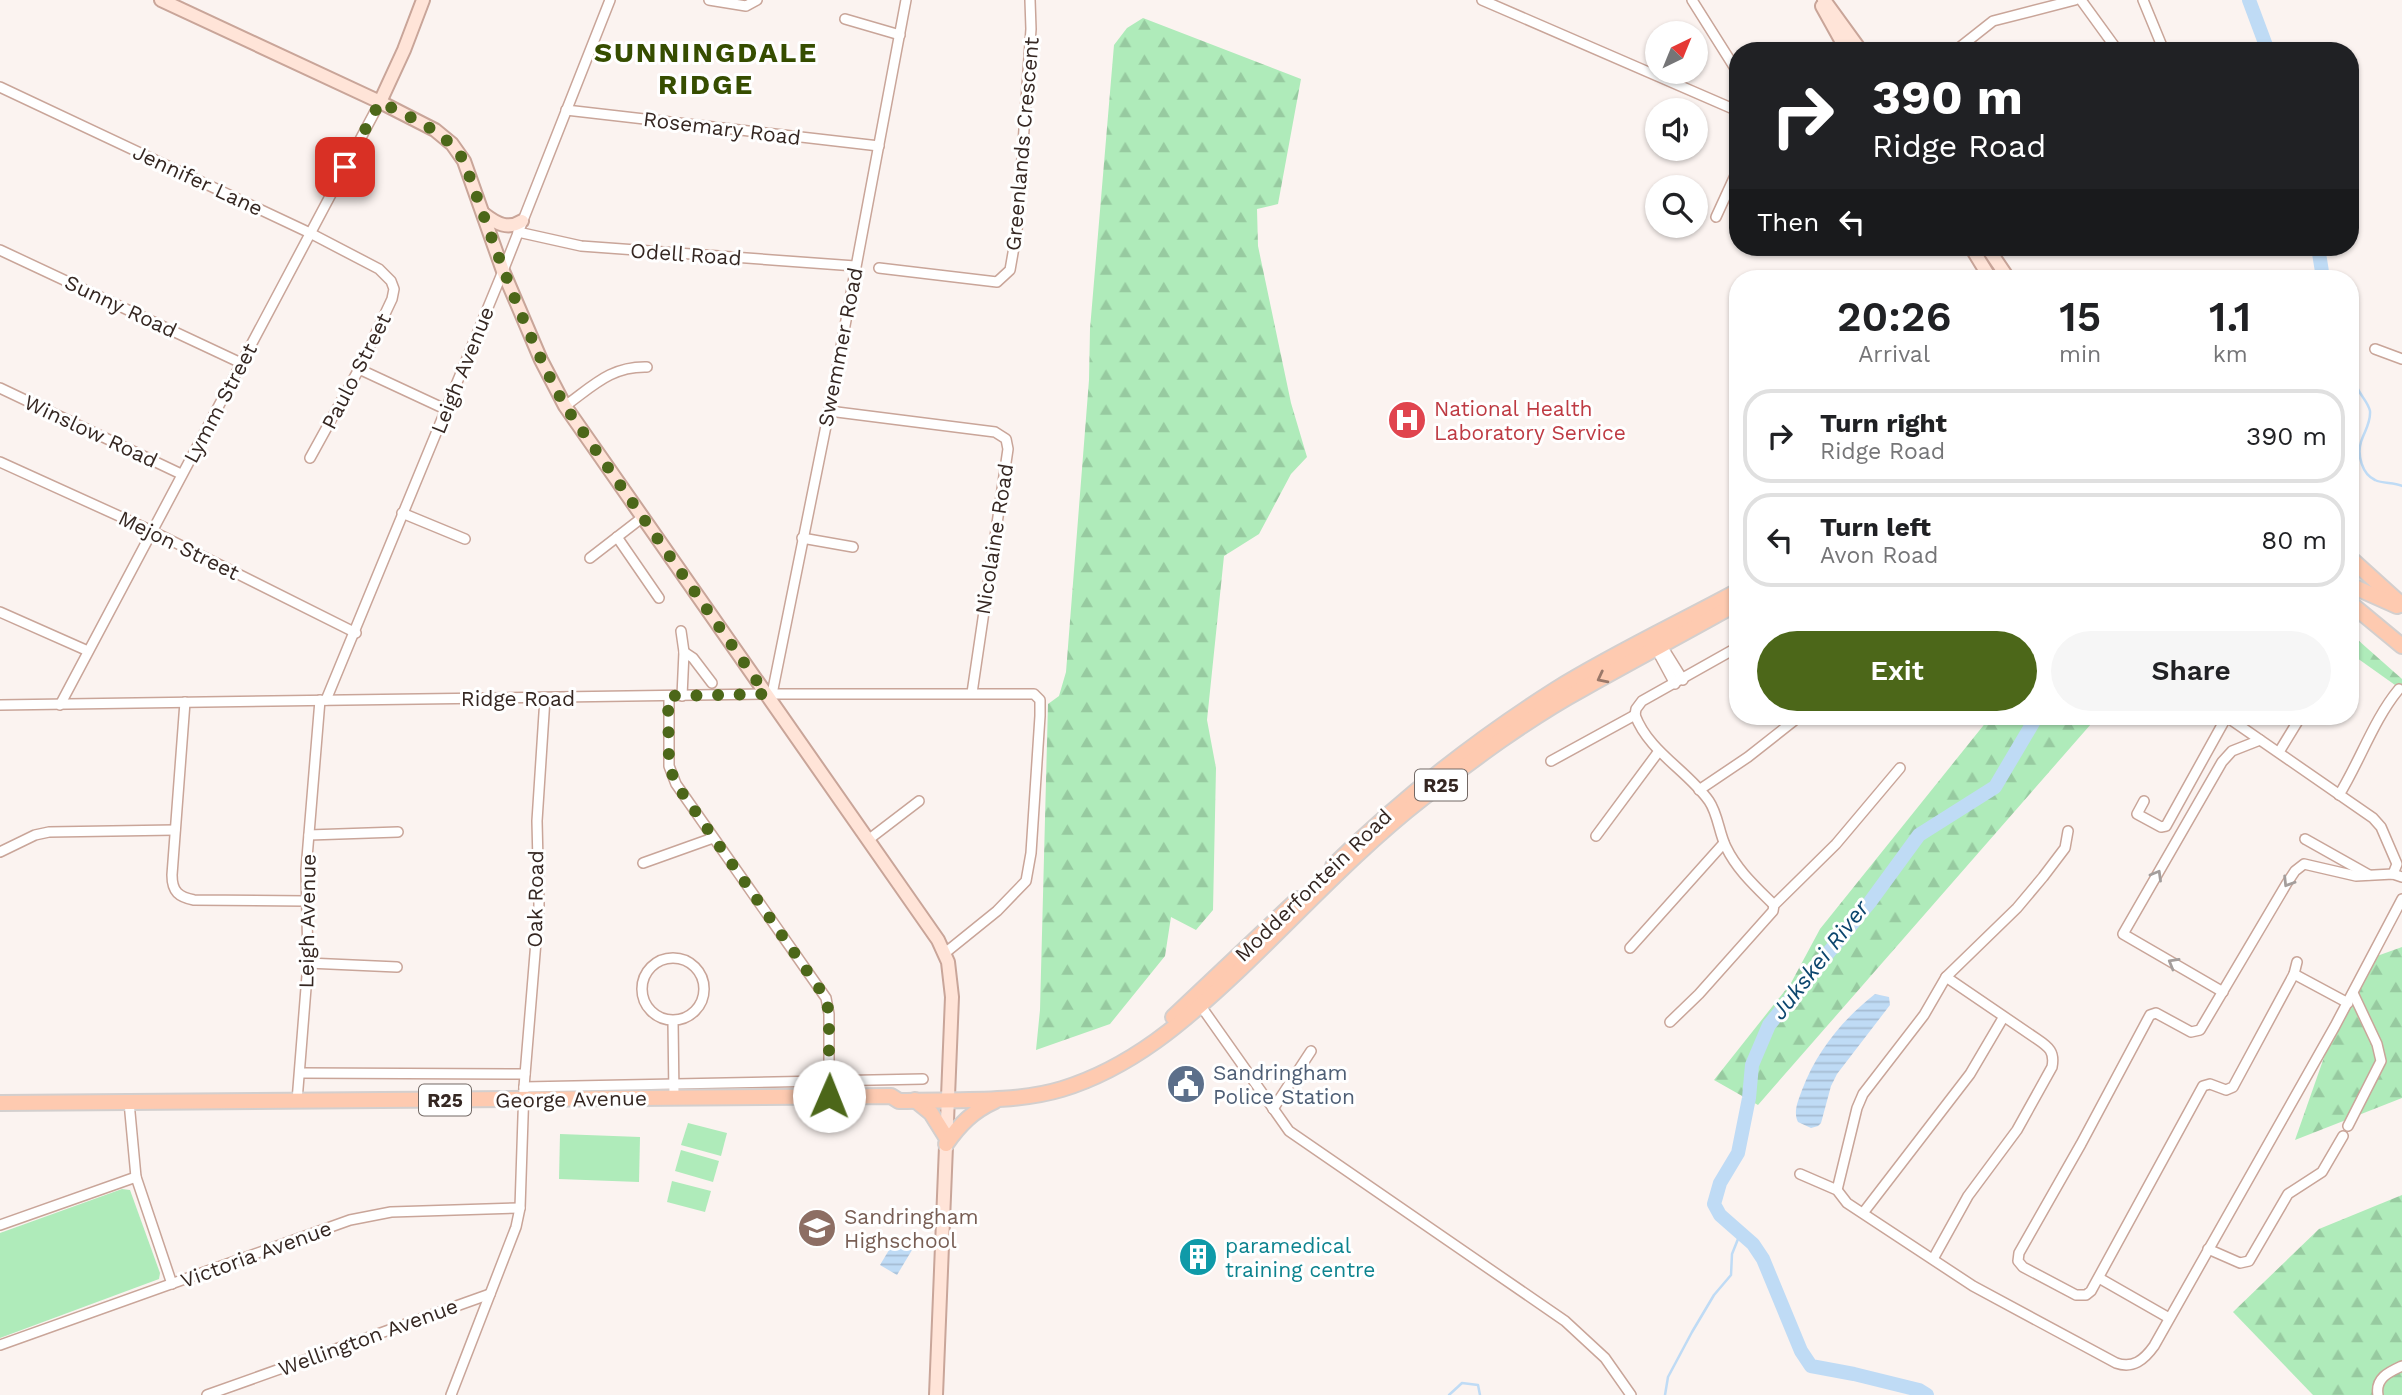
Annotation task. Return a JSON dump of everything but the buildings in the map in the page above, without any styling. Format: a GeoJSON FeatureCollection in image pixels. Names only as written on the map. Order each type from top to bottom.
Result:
{"type":"FeatureCollection","features":[{"type":"Feature","properties":{"kind":"main road"},"geometry":{"type":"LineString","coordinates":[[161,0],[380,102],[435,130],[452,144],[464,161],[503,271],[541,360],[565,406],[769,694],[945,953],[952,997],[936,1395]]}},
{"type":"Feature","properties":{"kind":"main road"},"geometry":{"type":"LineString","coordinates":[[380,102],[423,0]]}},
{"type":"Feature","properties":{"kind":"main road"},"geometry":{"type":"LineString","coordinates":[[1822,0],[1843,42]]}},
{"type":"Feature","properties":{"kind":"main road"},"geometry":{"type":"LineString","coordinates":[[1822,0],[1854,42]]}},
{"type":"Feature","properties":{"kind":"main road"},"geometry":{"type":"LineString","coordinates":[[484,214],[494,222],[520,227]]}},
{"type":"Feature","properties":{"kind":"main road"},"geometry":{"type":"LineString","coordinates":[[2359,566],[2402,607]]}},
{"type":"Feature","properties":{"kind":"main road"},"geometry":{"type":"LineString","coordinates":[[2359,589],[2402,607]]}},
{"type":"Feature","properties":{"kind":"main road","name":"Modderfontein Road"},"geometry":{"type":"LineString","coordinates":[[949,1095],[1003,1098],[1060,1090],[1094,1078],[1155,1043],[1420,800],[1536,717],[1729,597]]}},
{"type":"Feature","properties":{"kind":"main road","name":"Modderfontein Road"},"geometry":{"type":"LineString","coordinates":[[1656,642],[1729,607]]}},
{"type":"Feature","properties":{"kind":"main road"},"geometry":{"type":"LineString","coordinates":[[2359,607],[2363,612]]}},
{"type":"Feature","properties":{"kind":"main road"},"geometry":{"type":"LineString","coordinates":[[2359,609],[2402,646]]}},
{"type":"Feature","properties":{"kind":"main road","name":"Modderfontein Road"},"geometry":{"type":"LineString","coordinates":[[949,1095],[1058,1083],[1090,1072],[1151,1036],[1198,1002]]}},
{"type":"Feature","properties":{"kind":"main road","name":"George Avenue"},"geometry":{"type":"LineString","coordinates":[[0,1103],[297,1101],[524,1093],[829,1088],[891,1096],[899,1101],[949,1095]]}},
{"type":"Feature","properties":{"kind":"main road","name":"George Avenue"},"geometry":{"type":"LineString","coordinates":[[891,1096],[899,1091],[949,1095]]}},
{"type":"Feature","properties":{"kind":"main road"},"geometry":{"type":"LineString","coordinates":[[946,1140],[971,1114],[1003,1098]]}},
{"type":"Feature","properties":{"kind":"main road"},"geometry":{"type":"LineString","coordinates":[[915,1100],[931,1113],[946,1140]]}},
{"type":"Feature","properties":{"kind":"street","name":"Leigh Avenue"},"geometry":{"type":"LineString","coordinates":[[297,1101],[308,963],[306,901],[309,835],[323,700],[356,633],[610,0]]}},
{"type":"Feature","properties":{"kind":"street"},"geometry":{"type":"LineString","coordinates":[[709,0],[746,6],[757,0]]}},
{"type":"Feature","properties":{"kind":"street","name":"Swemmer Road"},"geometry":{"type":"LineString","coordinates":[[769,694],[829,411],[906,0]]}},
{"type":"Feature","properties":{"kind":"street","name":"Greenlands Crescent"},"geometry":{"type":"LineString","coordinates":[[879,268],[997,282],[1010,270],[1017,230],[1031,29],[1030,0]]}},
{"type":"Feature","properties":{"kind":"street"},"geometry":{"type":"LineString","coordinates":[[1482,0],[1729,107]]}},
{"type":"Feature","properties":{"kind":"street"},"geometry":{"type":"LineString","coordinates":[[1692,0],[1729,59]]}},
{"type":"Feature","properties":{"kind":"street"},"geometry":{"type":"LineString","coordinates":[[1967,42],[1993,22],[2076,0]]}},
{"type":"Feature","properties":{"kind":"street"},"geometry":{"type":"LineString","coordinates":[[2081,0],[2111,42]]}},
{"type":"Feature","properties":{"kind":"street"},"geometry":{"type":"LineString","coordinates":[[2143,0],[2160,42]]}},
{"type":"Feature","properties":{"kind":"street"},"geometry":{"type":"LineString","coordinates":[[845,19],[900,35]]}},
{"type":"Feature","properties":{"kind":"street","name":"Jennifer Lane"},"geometry":{"type":"LineString","coordinates":[[0,87],[310,233],[379,269],[391,281]]}},
{"type":"Feature","properties":{"kind":"street","name":"Lymm Street"},"geometry":{"type":"LineString","coordinates":[[60,705],[380,102]]}},
{"type":"Feature","properties":{"kind":"street","name":"Rosemary Road"},"geometry":{"type":"LineString","coordinates":[[566,110],[878,146]]}},
{"type":"Feature","properties":{"kind":"street"},"geometry":{"type":"LineString","coordinates":[[1716,217],[1729,189]]}},
{"type":"Feature","properties":{"kind":"street","name":"Odell Road"},"geometry":{"type":"LineString","coordinates":[[520,227],[581,246],[855,265]]}},
{"type":"Feature","properties":{"kind":"street","name":"Sunny Road"},"geometry":{"type":"LineString","coordinates":[[0,250],[241,363]]}},
{"type":"Feature","properties":{"kind":"street","name":"Paulo Street"},"geometry":{"type":"LineString","coordinates":[[310,458],[359,369],[392,299],[394,289],[391,281]]}},
{"type":"Feature","properties":{"kind":"street"},"geometry":{"type":"LineString","coordinates":[[2375,349],[2402,359]]}},
{"type":"Feature","properties":{"kind":"street"},"geometry":{"type":"LineString","coordinates":[[565,406],[618,370],[632,366],[647,367]]}},
{"type":"Feature","properties":{"kind":"street"},"geometry":{"type":"LineString","coordinates":[[359,369],[445,409]]}},
{"type":"Feature","properties":{"kind":"street","name":"Winslow Road"},"geometry":{"type":"LineString","coordinates":[[0,388],[181,474]]}},
{"type":"Feature","properties":{"kind":"street","name":"Nicolaine Road"},"geometry":{"type":"LineString","coordinates":[[829,411],[995,432],[1006,439],[1007,449],[972,693]]}},
{"type":"Feature","properties":{"kind":"street","name":"Mejon Street"},"geometry":{"type":"LineString","coordinates":[[0,462],[152,531],[356,633]]}},
{"type":"Feature","properties":{"kind":"street"},"geometry":{"type":"LineString","coordinates":[[402,513],[465,539]]}},
{"type":"Feature","properties":{"kind":"street"},"geometry":{"type":"LineString","coordinates":[[590,558],[643,517]]}},
{"type":"Feature","properties":{"kind":"street"},"geometry":{"type":"LineString","coordinates":[[617,537],[659,598]]}},
{"type":"Feature","properties":{"kind":"street"},"geometry":{"type":"LineString","coordinates":[[802,538],[853,547]]}},
{"type":"Feature","properties":{"kind":"street"},"geometry":{"type":"LineString","coordinates":[[0,612],[88,651]]}},
{"type":"Feature","properties":{"kind":"street"},"geometry":{"type":"LineString","coordinates":[[681,631],[684,652],[682,696]]}},
{"type":"Feature","properties":{"kind":"street"},"geometry":{"type":"LineString","coordinates":[[1656,642],[1679,682]]}},
{"type":"Feature","properties":{"kind":"street"},"geometry":{"type":"LineString","coordinates":[[684,652],[693,658],[712,683]]}},
{"type":"Feature","properties":{"kind":"street"},"geometry":{"type":"LineString","coordinates":[[1729,653],[1642,701],[1635,715],[1659,751],[1712,805],[1724,843],[1738,868],[1774,905]]}},
{"type":"Feature","properties":{"kind":"street"},"geometry":{"type":"LineString","coordinates":[[2339,795],[2384,709],[2399,689]]}},
{"type":"Feature","properties":{"kind":"street","name":"Ridge Road"},"geometry":{"type":"LineString","coordinates":[[0,705],[769,694],[1036,695],[1040,700],[1040,716],[1031,853],[1026,881],[997,911],[945,953]]}},
{"type":"Feature","properties":{"kind":"street"},"geometry":{"type":"LineString","coordinates":[[668,696],[671,774],[826,998],[829,1014],[829,1088]]}},
{"type":"Feature","properties":{"kind":"street","name":"Oak Road"},"geometry":{"type":"LineString","coordinates":[[451,1395],[520,1208],[525,1074],[539,905],[537,821],[545,698]]}},
{"type":"Feature","properties":{"kind":"street"},"geometry":{"type":"LineString","coordinates":[[185,702],[172,882],[176,892],[183,898],[306,901]]}},
{"type":"Feature","properties":{"kind":"street"},"geometry":{"type":"LineString","coordinates":[[1551,761],[1635,715]]}},
{"type":"Feature","properties":{"kind":"street"},"geometry":{"type":"LineString","coordinates":[[1699,790],[1789,725]]}},
{"type":"Feature","properties":{"kind":"street"},"geometry":{"type":"LineString","coordinates":[[2144,801],[2137,814],[2161,827],[2166,826],[2222,725]]}},
{"type":"Feature","properties":{"kind":"street"},"geometry":{"type":"LineString","coordinates":[[2239,725],[2378,822],[2399,870],[2371,876],[2349,875],[2308,863],[2301,866],[2287,883],[2203,1027],[2197,1032],[2191,1032],[2155,1013],[2150,1015],[2017,1257],[2020,1264],[2076,1295],[2089,1293],[2203,1086],[2210,1084],[2226,1090],[2233,1087],[2294,974],[2297,961]]}},
{"type":"Feature","properties":{"kind":"street"},"geometry":{"type":"LineString","coordinates":[[2279,752],[2296,725]]}},
{"type":"Feature","properties":{"kind":"street"},"geometry":{"type":"LineString","coordinates":[[2223,992],[2123,934],[2222,762],[2232,751],[2260,740]]}},
{"type":"Feature","properties":{"kind":"street"},"geometry":{"type":"LineString","coordinates":[[1596,836],[1659,751]]}},
{"type":"Feature","properties":{"kind":"street"},"geometry":{"type":"LineString","coordinates":[[1670,1022],[1711,981],[1773,911],[1774,905],[1836,844],[1900,768]]}},
{"type":"Feature","properties":{"kind":"street"},"geometry":{"type":"LineString","coordinates":[[868,840],[919,801]]}},
{"type":"Feature","properties":{"kind":"street"},"geometry":{"type":"LineString","coordinates":[[0,852],[35,835],[49,832],[175,830]]}},
{"type":"Feature","properties":{"kind":"street"},"geometry":{"type":"LineString","coordinates":[[1836,1190],[1860,1101],[1924,1015],[1946,977],[2029,894],[2065,848],[2068,831]]}},
{"type":"Feature","properties":{"kind":"street"},"geometry":{"type":"LineString","coordinates":[[309,835],[398,832]]}},
{"type":"Feature","properties":{"kind":"street"},"geometry":{"type":"LineString","coordinates":[[643,863],[713,838]]}},
{"type":"Feature","properties":{"kind":"street"},"geometry":{"type":"LineString","coordinates":[[2305,839],[2371,876]]}},
{"type":"Feature","properties":{"kind":"street"},"geometry":{"type":"LineString","coordinates":[[1630,948],[1724,843]]}},
{"type":"Feature","properties":{"kind":"street"},"geometry":{"type":"LineString","coordinates":[[1800,1174],[1836,1190],[1843,1200],[1973,1286],[2121,1365],[2133,1364],[2145,1357],[2169,1318],[2348,1003],[2402,899]]}},
{"type":"Feature","properties":{"kind":"street"},"geometry":{"type":"LineString","coordinates":[[668,958],[688,961],[703,977],[704,998],[700,1007],[683,1020],[673,1021],[662,1019],[647,1006],[642,986],[644,976],[658,961],[668,958]]}},
{"type":"Feature","properties":{"kind":"street"},"geometry":{"type":"LineString","coordinates":[[308,963],[397,967]]}},
{"type":"Feature","properties":{"kind":"street"},"geometry":{"type":"LineString","coordinates":[[2294,974],[2348,1003]]}},
{"type":"Feature","properties":{"kind":"street"},"geometry":{"type":"LineString","coordinates":[[1933,1259],[1968,1196],[2017,1130],[2052,1067],[2053,1057],[2050,1049],[1946,977]]}},
{"type":"Feature","properties":{"kind":"street"},"geometry":{"type":"LineString","coordinates":[[2348,1126],[2381,1060],[2377,1044],[2353,993]]}},
{"type":"Feature","properties":{"kind":"street"},"geometry":{"type":"LineString","coordinates":[[1198,1002],[1289,1131],[1565,1321],[1592,1344],[1629,1392]]}},
{"type":"Feature","properties":{"kind":"street"},"geometry":{"type":"LineString","coordinates":[[1863,1213],[1970,1074],[2003,1018]]}},
{"type":"Feature","properties":{"kind":"street"},"geometry":{"type":"LineString","coordinates":[[673,1021],[673,1091]]}},
{"type":"Feature","properties":{"kind":"street"},"geometry":{"type":"LineString","coordinates":[[1273,1109],[1311,1051]]}},
{"type":"Feature","properties":{"kind":"street","name":"George Avenue"},"geometry":{"type":"LineString","coordinates":[[300,1073],[525,1074]]}},
{"type":"Feature","properties":{"kind":"street","name":"George Avenue"},"geometry":{"type":"LineString","coordinates":[[829,1088],[922,1079]]}},
{"type":"Feature","properties":{"kind":"street"},"geometry":{"type":"LineString","coordinates":[[129,1102],[136,1177],[172,1284]]}},
{"type":"Feature","properties":{"kind":"street"},"geometry":{"type":"LineString","coordinates":[[2208,1249],[2240,1264],[2249,1261],[2288,1194],[2318,1176],[2343,1136]]}},
{"type":"Feature","properties":{"kind":"street"},"geometry":{"type":"LineString","coordinates":[[0,1226],[136,1177]]}},
{"type":"Feature","properties":{"kind":"street","name":"Victoria Avenue"},"geometry":{"type":"LineString","coordinates":[[0,1345],[320,1231],[378,1214],[520,1208]]}},
{"type":"Feature","properties":{"kind":"street"},"geometry":{"type":"LineString","coordinates":[[2099,1278],[2169,1318]]}},
{"type":"Feature","properties":{"kind":"street","name":"Wellington Avenue"},"geometry":{"type":"LineString","coordinates":[[207,1395],[490,1294]]}},
{"type":"Feature","properties":{"kind":"street"},"geometry":{"type":"LineString","coordinates":[[2378,1395],[2377,1386],[2380,1380],[2402,1366]]}},
{"type":"Feature","properties":{"kind":"green space"},"geometry":{"type":"Polygon","coordinates":[[[1143,18],[1301,79],[1278,204],[1257,209],[1258,246],[1291,403],[1307,457],[1291,474],[1259,534],[1224,556],[1207,720],[1216,768],[1213,910],[1196,930],[1171,917],[1165,956],[1110,1024],[1036,1050],[1040,1010],[1048,704],[1059,696],[1066,672],[1089,380],[1090,329],[1114,45],[1127,28],[1143,18]]]}},
{"type":"Feature","properties":{"kind":"green space"},"geometry":{"type":"Polygon","coordinates":[[[2359,641],[2402,679],[2402,690],[2359,659],[2359,641]]]}},
{"type":"Feature","properties":{"kind":"green space"},"geometry":{"type":"Polygon","coordinates":[[[1984,725],[2090,725],[1758,1105],[1714,1080],[1791,983],[1820,929],[1984,725]]]}},
{"type":"Feature","properties":{"kind":"green space"},"geometry":{"type":"Polygon","coordinates":[[[2402,947],[2402,1098],[2295,1140],[2354,979],[2377,956],[2402,947]]]}},
{"type":"Feature","properties":{"kind":"green space"},"geometry":{"type":"Polygon","coordinates":[[[688,1123],[727,1133],[721,1156],[681,1145],[688,1123]]]}},
{"type":"Feature","properties":{"kind":"green space"},"geometry":{"type":"Polygon","coordinates":[[[560,1134],[640,1137],[639,1182],[559,1179],[560,1134]]]}},
{"type":"Feature","properties":{"kind":"green space"},"geometry":{"type":"Polygon","coordinates":[[[681,1150],[719,1161],[713,1182],[675,1171],[681,1150]]]}},
{"type":"Feature","properties":{"kind":"green space"},"geometry":{"type":"Polygon","coordinates":[[[672,1181],[711,1191],[705,1212],[667,1202],[672,1181]]]}},
{"type":"Feature","properties":{"kind":"green space"},"geometry":{"type":"Polygon","coordinates":[[[122,1189],[130,1190],[160,1273],[159,1279],[0,1338],[0,1233],[122,1189]]]}},
{"type":"Feature","properties":{"kind":"green space"},"geometry":{"type":"Polygon","coordinates":[[[2402,1195],[2402,1395],[2313,1395],[2233,1312],[2319,1229],[2402,1195]]]}},
{"type":"Feature","properties":{"kind":"water"},"geometry":{"type":"Polygon","coordinates":[[[1875,994],[1889,997],[1890,1005],[1837,1074],[1821,1123],[1811,1128],[1798,1122],[1798,1102],[1815,1062],[1841,1026],[1875,994]]]}},
{"type":"Feature","properties":{"kind":"water"},"geometry":{"type":"Polygon","coordinates":[[[895,1240],[912,1250],[897,1275],[880,1265],[895,1240]]]}},
{"type":"Feature","properties":{"kind":"waterway","name":"Jukskei River"},"geometry":{"type":"LineString","coordinates":[[2249,0],[2265,42]]}},
{"type":"Feature","properties":{"kind":"waterway","name":"Jukskei River"},"geometry":{"type":"LineString","coordinates":[[2319,256],[2322,270]]}},
{"type":"Feature","properties":{"kind":"waterway"},"geometry":{"type":"LineString","coordinates":[[2359,390],[2370,411],[2360,447],[2364,469],[2375,480],[2402,486]]}},
{"type":"Feature","properties":{"kind":"waterway","name":"Jukskei River"},"geometry":{"type":"LineString","coordinates":[[1927,1395],[1919,1390],[1811,1366],[1801,1351],[1763,1259],[1753,1244],[1720,1215],[1714,1204],[1720,1183],[1738,1153],[1749,1098],[1752,1065],[1769,1025],[1870,902],[1919,835],[1995,787],[2032,725]]}},
{"type":"Feature","properties":{"kind":"waterway"},"geometry":{"type":"LineString","coordinates":[[1665,1395],[1668,1377],[1692,1332],[1714,1295],[1731,1275],[1732,1254],[1740,1234]]}},
{"type":"Feature","properties":{"kind":"waterway"},"geometry":{"type":"LineString","coordinates":[[1449,1395],[1462,1383],[1478,1385],[1480,1395]]}},
{"type":"Feature","properties":{"kind":"place","name":"National Health Laboratory Service"},"geometry":{"type":"Point","coordinates":[1407,420]}},
{"type":"Feature","properties":{"kind":"place","name":"Sandringham Police Station"},"geometry":{"type":"Point","coordinates":[1186,1084]}},
{"type":"Feature","properties":{"kind":"place","name":"Sandringham Highschool"},"geometry":{"type":"Point","coordinates":[817,1228]}},
{"type":"Feature","properties":{"kind":"place","name":"paramedical training centre"},"geometry":{"type":"Point","coordinates":[1198,1257]}},
{"type":"Feature","properties":{"kind":"district","name":"SUNNINGDALE RIDGE"},"geometry":{"type":"Point","coordinates":[706,68]}},
{"type":"Feature","properties":{"kind":"route"},"geometry":{"type":"LineString","coordinates":[[345,167],[380,102],[435,130],[457,150],[464,161],[503,271],[541,360],[565,406],[766,694],[668,696],[669,766],[676,784],[826,998],[830,1040],[829,1096]]}}]}
